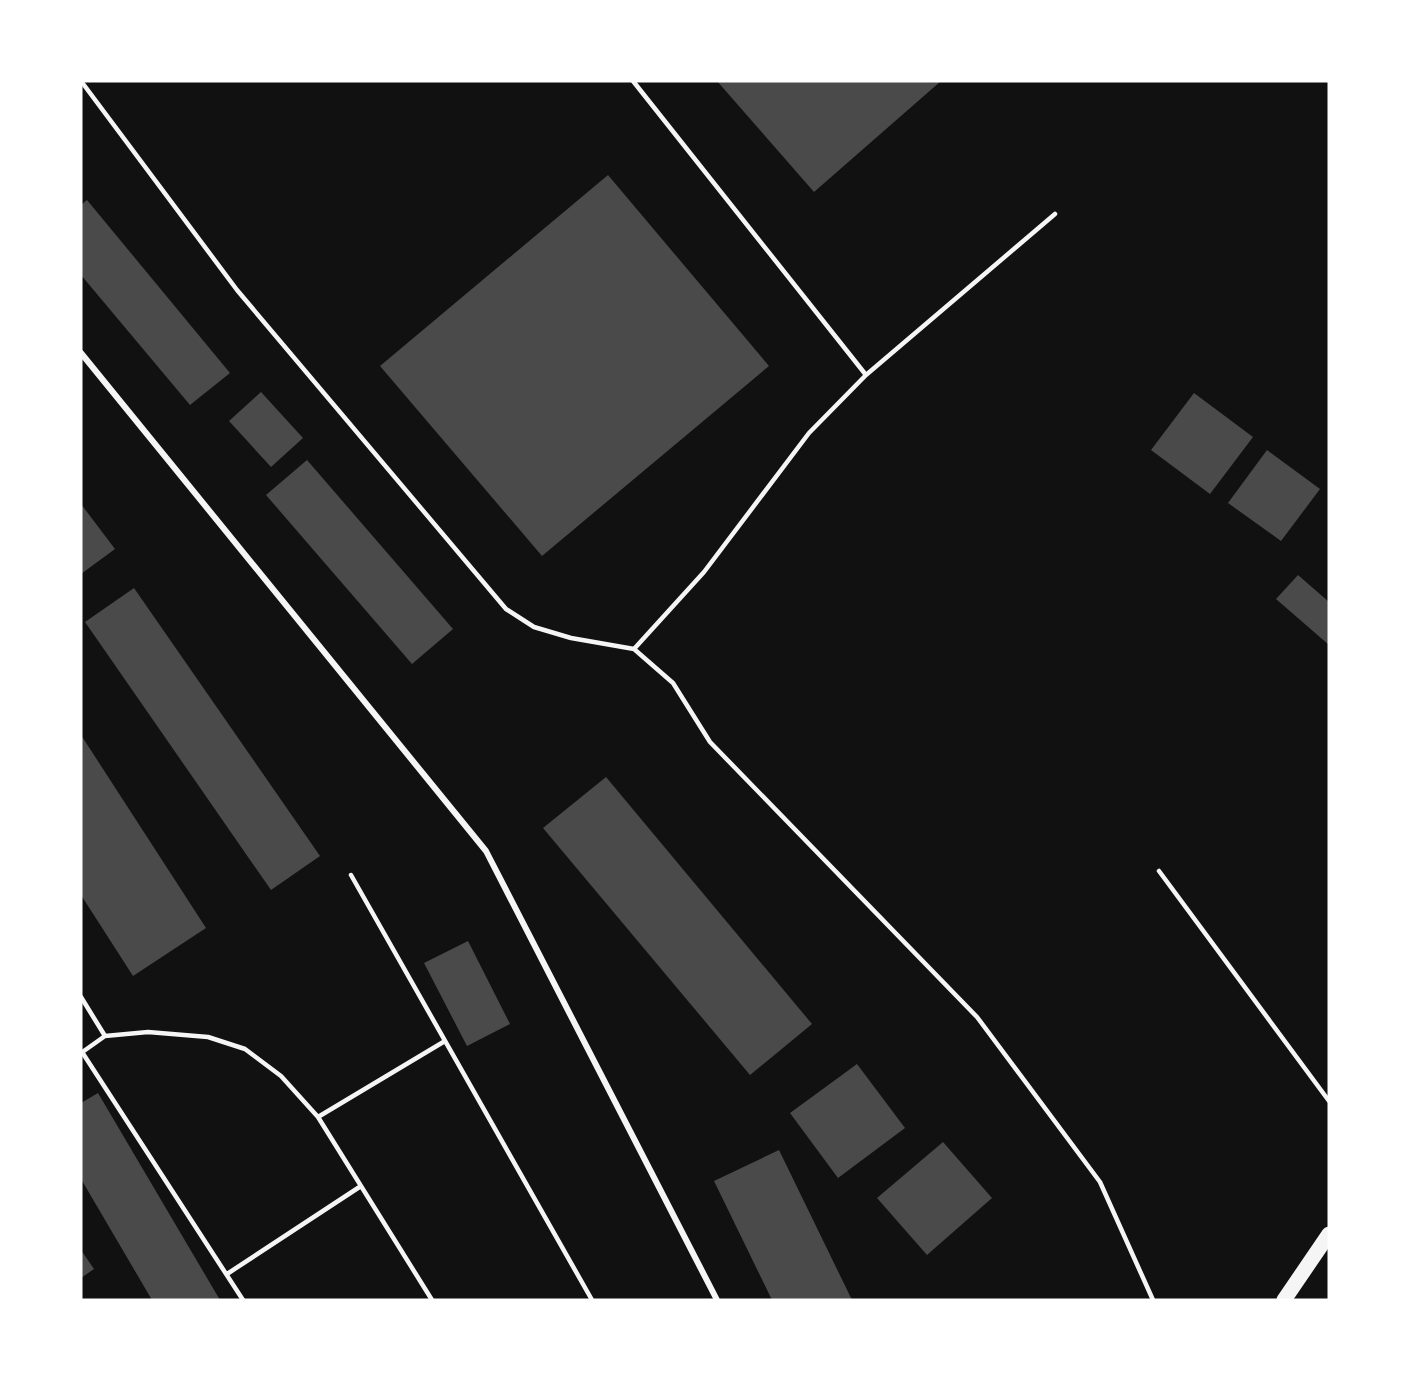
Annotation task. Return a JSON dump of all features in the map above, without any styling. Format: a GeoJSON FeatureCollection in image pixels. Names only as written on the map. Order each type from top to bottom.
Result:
{"type":"FeatureCollection","features":[{"type":"Feature","properties":{"kind":"main road"},"geometry":{"type":"LineString","coordinates":[[1284,1300],[1329,1234]]}},
{"type":"Feature","properties":{"kind":"street"},"geometry":{"type":"LineString","coordinates":[[81,353],[486,851],[717,1300]]}},
{"type":"Feature","properties":{"kind":"lane"},"geometry":{"type":"LineString","coordinates":[[81,81],[237,290],[506,609],[534,627],[571,638],[634,649],[673,683],[710,742],[977,1017],[1100,1182],[1153,1300]]}},
{"type":"Feature","properties":{"kind":"lane"},"geometry":{"type":"LineString","coordinates":[[633,81],[866,375]]}},
{"type":"Feature","properties":{"kind":"lane"},"geometry":{"type":"LineString","coordinates":[[634,649],[704,573],[809,433],[866,375],[1055,214]]}},
{"type":"Feature","properties":{"kind":"lane"},"geometry":{"type":"LineString","coordinates":[[1159,871],[1329,1101]]}},
{"type":"Feature","properties":{"kind":"lane"},"geometry":{"type":"LineString","coordinates":[[351,875],[592,1300]]}},
{"type":"Feature","properties":{"kind":"lane"},"geometry":{"type":"LineString","coordinates":[[81,997],[105,1036]]}},
{"type":"Feature","properties":{"kind":"lane"},"geometry":{"type":"LineString","coordinates":[[243,1300],[82,1053],[105,1036],[148,1032],[208,1037],[245,1049],[281,1076],[318,1117],[432,1300]]}},
{"type":"Feature","properties":{"kind":"lane"},"geometry":{"type":"LineString","coordinates":[[318,1117],[446,1041]]}},
{"type":"Feature","properties":{"kind":"lane"},"geometry":{"type":"LineString","coordinates":[[227,1274],[361,1186]]}},
{"type":"Feature","properties":{"kind":"building"},"geometry":{"type":"Polygon","coordinates":[[[717,81],[941,81],[814,192],[717,81]]]}},
{"type":"Feature","properties":{"kind":"building"},"geometry":{"type":"Polygon","coordinates":[[[608,175],[769,366],[542,556],[380,366],[608,175]]]}},
{"type":"Feature","properties":{"kind":"building"},"geometry":{"type":"Polygon","coordinates":[[[87,200],[230,373],[190,405],[81,275],[81,205],[87,200]]]}},
{"type":"Feature","properties":{"kind":"building"},"geometry":{"type":"Polygon","coordinates":[[[261,392],[303,438],[271,467],[229,421],[261,392]]]}},
{"type":"Feature","properties":{"kind":"building"},"geometry":{"type":"Polygon","coordinates":[[[1194,393],[1253,437],[1210,494],[1151,450],[1194,393]]]}},
{"type":"Feature","properties":{"kind":"building"},"geometry":{"type":"Polygon","coordinates":[[[1267,450],[1320,489],[1281,541],[1228,503],[1267,450]]]}},
{"type":"Feature","properties":{"kind":"building"},"geometry":{"type":"Polygon","coordinates":[[[307,460],[453,629],[412,664],[266,495],[307,460]]]}},
{"type":"Feature","properties":{"kind":"building"},"geometry":{"type":"Polygon","coordinates":[[[81,504],[115,549],[81,574],[81,504]]]}},
{"type":"Feature","properties":{"kind":"building"},"geometry":{"type":"Polygon","coordinates":[[[1298,575],[1329,602],[1329,645],[1276,599],[1298,575]]]}},
{"type":"Feature","properties":{"kind":"building"},"geometry":{"type":"Polygon","coordinates":[[[134,588],[320,856],[271,890],[85,622],[134,588]]]}},
{"type":"Feature","properties":{"kind":"building"},"geometry":{"type":"Polygon","coordinates":[[[81,735],[206,928],[133,976],[81,895],[81,735]]]}},
{"type":"Feature","properties":{"kind":"building"},"geometry":{"type":"Polygon","coordinates":[[[606,777],[812,1024],[750,1075],[543,828],[606,777]]]}},
{"type":"Feature","properties":{"kind":"building"},"geometry":{"type":"Polygon","coordinates":[[[468,941],[510,1024],[467,1046],[424,963],[468,941]]]}},
{"type":"Feature","properties":{"kind":"building"},"geometry":{"type":"Polygon","coordinates":[[[857,1064],[905,1128],[838,1178],[790,1113],[857,1064]]]}},
{"type":"Feature","properties":{"kind":"building"},"geometry":{"type":"Polygon","coordinates":[[[98,1093],[220,1300],[152,1300],[81,1179],[81,1103],[98,1093]]]}},
{"type":"Feature","properties":{"kind":"building"},"geometry":{"type":"Polygon","coordinates":[[[943,1142],[992,1198],[927,1255],[877,1198],[943,1142]]]}},
{"type":"Feature","properties":{"kind":"building"},"geometry":{"type":"Polygon","coordinates":[[[779,1150],[852,1300],[772,1300],[714,1181],[779,1150]]]}},
{"type":"Feature","properties":{"kind":"building"},"geometry":{"type":"Polygon","coordinates":[[[81,1250],[94,1269],[81,1278],[81,1250]]]}}]}
